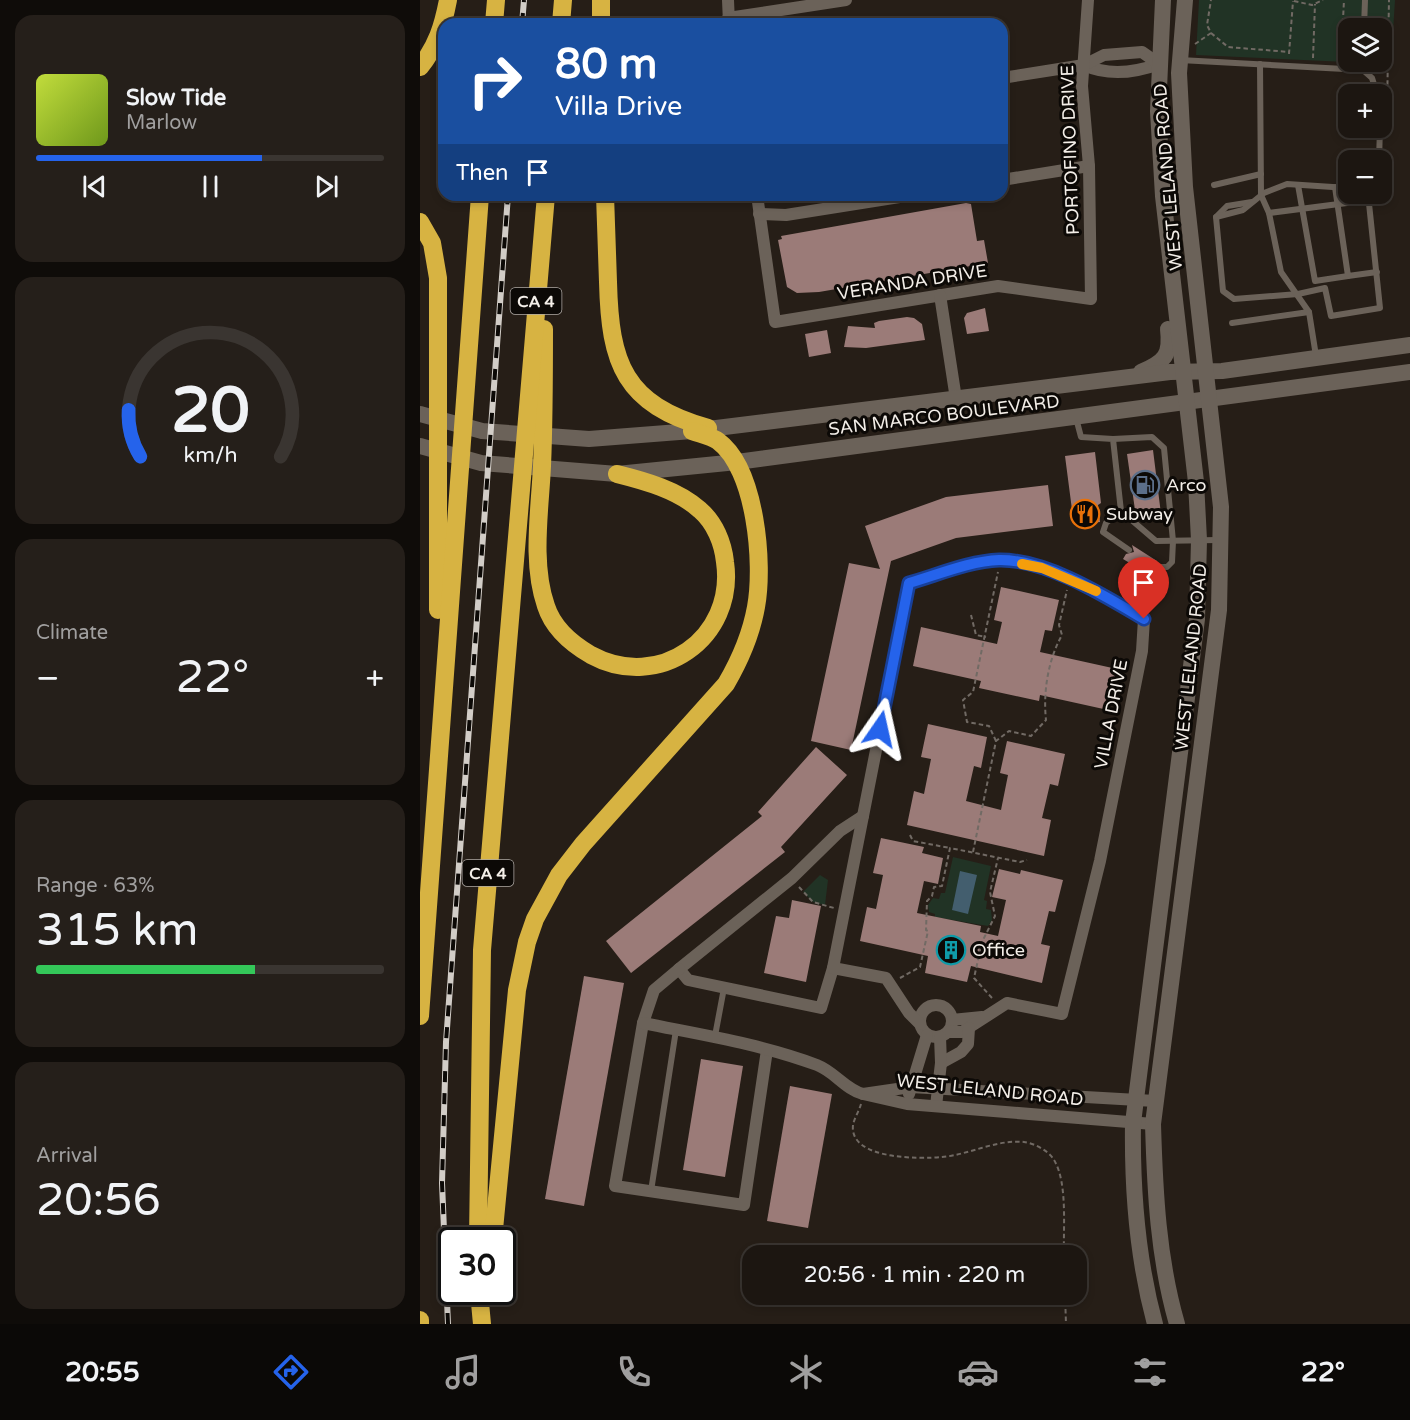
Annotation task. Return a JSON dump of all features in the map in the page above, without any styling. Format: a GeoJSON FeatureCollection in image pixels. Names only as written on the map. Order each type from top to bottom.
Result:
{"type":"FeatureCollection","features":[{"type":"Feature","properties":{"kind":"highway"},"geometry":{"type":"LineString","coordinates":[[445,18],[448,0]]}},
{"type":"Feature","properties":{"kind":"highway"},"geometry":{"type":"LineString","coordinates":[[494,18],[496,0]]}},
{"type":"Feature","properties":{"kind":"highway"},"geometry":{"type":"LineString","coordinates":[[562,18],[563,0]]}},
{"type":"Feature","properties":{"kind":"highway"},"geometry":{"type":"LineString","coordinates":[[601,0],[601,18]]}},
{"type":"Feature","properties":{"kind":"highway"},"geometry":{"type":"LineString","coordinates":[[420,67],[432,53],[438,40]]}},
{"type":"Feature","properties":{"kind":"highway"},"geometry":{"type":"LineString","coordinates":[[420,1016],[480,201]]}},
{"type":"Feature","properties":{"kind":"highway"},"geometry":{"type":"LineString","coordinates":[[494,1227],[517,990],[525,950],[535,919],[559,875],[583,844],[726,684],[749,634],[756,606],[758,552],[745,482],[737,462],[717,441],[701,430],[651,403],[625,374],[617,357],[608,315],[606,201]]}},
{"type":"Feature","properties":{"kind":"highway","name":"CA 4"},"geometry":{"type":"LineString","coordinates":[[477,1227],[482,950],[519,506],[535,408],[545,203]]}},
{"type":"Feature","properties":{"kind":"highway"},"geometry":{"type":"LineString","coordinates":[[420,222],[432,243],[437,262],[436,803]]}},
{"type":"Feature","properties":{"kind":"highway"},"geometry":{"type":"LineString","coordinates":[[535,408],[542,587],[549,613],[563,634],[580,649],[610,664],[640,667],[672,660],[699,643],[720,615],[727,577],[721,541],[700,510],[649,482],[617,474]]}},
{"type":"Feature","properties":{"kind":"highway"},"geometry":{"type":"LineString","coordinates":[[481,1305],[482,1324]]}},
{"type":"Feature","properties":{"kind":"highway"},"geometry":{"type":"LineString","coordinates":[[491,1324],[492,1305]]}},
{"type":"Feature","properties":{"kind":"main road","name":"WEST LELAND ROAD"},"geometry":{"type":"LineString","coordinates":[[1155,1324],[1140,1258],[1133,1192],[1134,1100],[1197,619],[1199,540],[1196,482],[1163,196],[1158,111],[1163,0]]}},
{"type":"Feature","properties":{"kind":"main road"},"geometry":{"type":"LineString","coordinates":[[1171,0],[1171,48],[1180,60]]}},
{"type":"Feature","properties":{"kind":"main road","name":"WEST LELAND ROAD"},"geometry":{"type":"LineString","coordinates":[[1178,1324],[1164,1269],[1155,1201],[1155,1101],[1219,610],[1221,540],[1210,400],[1185,187],[1180,60],[1185,0]]}},
{"type":"Feature","properties":{"kind":"main road"},"geometry":{"type":"LineString","coordinates":[[1159,64],[1168,70],[1174,170],[1185,187]]}},
{"type":"Feature","properties":{"kind":"main road"},"geometry":{"type":"LineString","coordinates":[[1124,378],[1156,364],[1169,349],[1161,255],[1163,196]]}},
{"type":"Feature","properties":{"kind":"main road","name":"SAN MARCO BOULEVARD"},"geometry":{"type":"LineString","coordinates":[[420,414],[482,431],[589,439],[701,430],[1410,345]]}},
{"type":"Feature","properties":{"kind":"main road","name":"SAN MARCO BOULEVARD"},"geometry":{"type":"LineString","coordinates":[[420,446],[481,463],[617,474],[737,462],[1410,372]]}},
{"type":"Feature","properties":{"kind":"street"},"geometry":{"type":"LineString","coordinates":[[728,0],[729,18]]}},
{"type":"Feature","properties":{"kind":"street"},"geometry":{"type":"LineString","coordinates":[[746,18],[846,0]]}},
{"type":"Feature","properties":{"kind":"street","name":"PORTOFINO DRIVE"},"geometry":{"type":"LineString","coordinates":[[1088,0],[1082,86],[1089,166],[1091,298]]}},
{"type":"Feature","properties":{"kind":"street"},"geometry":{"type":"LineString","coordinates":[[1008,77],[1084,65],[1104,55],[1142,52],[1159,64]]}},
{"type":"Feature","properties":{"kind":"street"},"geometry":{"type":"LineString","coordinates":[[1084,65],[1101,73],[1140,71],[1159,64]]}},
{"type":"Feature","properties":{"kind":"street"},"geometry":{"type":"LineString","coordinates":[[1008,179],[1089,166]]}},
{"type":"Feature","properties":{"kind":"street"},"geometry":{"type":"LineString","coordinates":[[758,201],[759,214],[786,215],[874,201]]}},
{"type":"Feature","properties":{"kind":"street","name":"VERANDA DRIVE"},"geometry":{"type":"LineString","coordinates":[[759,214],[775,322],[998,286],[1091,298]]}},
{"type":"Feature","properties":{"kind":"street"},"geometry":{"type":"LineString","coordinates":[[940,296],[956,399]]}},
{"type":"Feature","properties":{"kind":"street","name":"VILLA DRIVE"},"geometry":{"type":"LineString","coordinates":[[724,988],[821,1008],[833,968],[909,583],[1000,560],[1042,568],[1069,578],[1144,619],[1143,651],[1100,861],[1062,1014],[1007,1003],[962,1032],[938,1030]]}},
{"type":"Feature","properties":{"kind":"street"},"geometry":{"type":"LineString","coordinates":[[767,1050],[744,1205],[615,1186],[643,1023],[654,990],[792,878],[840,831],[863,816]]}},
{"type":"Feature","properties":{"kind":"street"},"geometry":{"type":"LineString","coordinates":[[833,968],[886,978],[909,1013],[938,1030]]}},
{"type":"Feature","properties":{"kind":"street"},"geometry":{"type":"LineString","coordinates":[[679,969],[688,980],[724,988]]}},
{"type":"Feature","properties":{"kind":"street","name":"VILLA DRIVE"},"geometry":{"type":"LineString","coordinates":[[938,1030],[982,1017]]}},
{"type":"Feature","properties":{"kind":"street"},"geometry":{"type":"LineString","coordinates":[[643,1023],[715,1036],[820,1066],[851,1090],[863,1094]]}},
{"type":"Feature","properties":{"kind":"street"},"geometry":{"type":"LineString","coordinates":[[941,1063],[961,1052],[968,1044],[969,1028]]}},
{"type":"Feature","properties":{"kind":"street"},"geometry":{"type":"LineString","coordinates":[[936,1106],[941,1063],[938,1030]]}},
{"type":"Feature","properties":{"kind":"street"},"geometry":{"type":"LineString","coordinates":[[907,1104],[911,1088],[938,1030]]}},
{"type":"Feature","properties":{"kind":"street","name":"WEST LELAND ROAD"},"geometry":{"type":"LineString","coordinates":[[863,1094],[911,1088],[1155,1101]]}},
{"type":"Feature","properties":{"kind":"street","name":"WEST LELAND ROAD"},"geometry":{"type":"LineString","coordinates":[[863,1094],[907,1104],[1154,1124]]}},
{"type":"Feature","properties":{"kind":"lane"},"geometry":{"type":"LineString","coordinates":[[1364,18],[1365,0]]}},
{"type":"Feature","properties":{"kind":"lane"},"geometry":{"type":"LineString","coordinates":[[1180,60],[1338,69]]}},
{"type":"Feature","properties":{"kind":"lane"},"geometry":{"type":"LineString","coordinates":[[1260,64],[1261,195],[1269,213],[1281,272],[1309,312],[1316,358]]}},
{"type":"Feature","properties":{"kind":"lane"},"geometry":{"type":"LineString","coordinates":[[1365,72],[1372,78],[1374,84]]}},
{"type":"Feature","properties":{"kind":"lane"},"geometry":{"type":"LineString","coordinates":[[1214,185],[1261,174]]}},
{"type":"Feature","properties":{"kind":"lane"},"geometry":{"type":"LineString","coordinates":[[1325,288],[1298,294],[1234,299],[1223,291],[1216,217],[1243,210],[1261,195],[1287,184],[1338,187]]}},
{"type":"Feature","properties":{"kind":"lane"},"geometry":{"type":"LineString","coordinates":[[1298,185],[1315,281],[1377,272]]}},
{"type":"Feature","properties":{"kind":"lane"},"geometry":{"type":"LineString","coordinates":[[1335,187],[1348,276]]}},
{"type":"Feature","properties":{"kind":"lane"},"geometry":{"type":"LineString","coordinates":[[1269,213],[1337,204]]}},
{"type":"Feature","properties":{"kind":"lane"},"geometry":{"type":"LineString","coordinates":[[1324,280],[1331,316],[1380,308],[1370,204]]}},
{"type":"Feature","properties":{"kind":"lane"},"geometry":{"type":"LineString","coordinates":[[1232,323],[1309,312]]}},
{"type":"Feature","properties":{"kind":"lane"},"geometry":{"type":"LineString","coordinates":[[1076,418],[1081,437],[1113,439],[1152,437],[1164,448],[1173,541],[1172,562],[1167,567],[1153,567]]}},
{"type":"Feature","properties":{"kind":"lane"},"geometry":{"type":"LineString","coordinates":[[1113,439],[1121,512],[1156,541],[1221,540]]}},
{"type":"Feature","properties":{"kind":"lane"},"geometry":{"type":"LineString","coordinates":[[1121,512],[1106,523],[1103,532],[1129,550]]}},
{"type":"Feature","properties":{"kind":"lane"},"geometry":{"type":"LineString","coordinates":[[715,1036],[724,988]]}},
{"type":"Feature","properties":{"kind":"lane"},"geometry":{"type":"LineString","coordinates":[[651,1191],[676,1030]]}},
{"type":"Feature","properties":{"kind":"path"},"geometry":{"type":"LineString","coordinates":[[1211,0],[1207,25],[1211,33],[1228,47],[1289,52]]}},
{"type":"Feature","properties":{"kind":"path"},"geometry":{"type":"LineString","coordinates":[[1288,66],[1292,0],[1304,5],[1315,4],[1323,0]]}},
{"type":"Feature","properties":{"kind":"path"},"geometry":{"type":"LineString","coordinates":[[1343,18],[1344,0]]}},
{"type":"Feature","properties":{"kind":"path"},"geometry":{"type":"LineString","coordinates":[[1387,84],[1389,0]]}},
{"type":"Feature","properties":{"kind":"path"},"geometry":{"type":"LineString","coordinates":[[1312,67],[1315,4]]}},
{"type":"Feature","properties":{"kind":"path"},"geometry":{"type":"LineString","coordinates":[[1180,60],[1197,42],[1211,33]]}},
{"type":"Feature","properties":{"kind":"path"},"geometry":{"type":"LineString","coordinates":[[973,852],[996,741],[989,726],[967,722],[963,700],[973,692],[1000,560]]}},
{"type":"Feature","properties":{"kind":"path"},"geometry":{"type":"LineString","coordinates":[[996,741],[1010,731],[1031,736],[1046,720],[1044,700],[1053,650],[1062,635],[1059,625],[1069,578]]}},
{"type":"Feature","properties":{"kind":"path"},"geometry":{"type":"LineString","coordinates":[[971,615],[976,635],[986,637]]}},
{"type":"Feature","properties":{"kind":"path"},"geometry":{"type":"LineString","coordinates":[[910,835],[913,841],[1020,862],[1027,860]]}},
{"type":"Feature","properties":{"kind":"path"},"geometry":{"type":"LineString","coordinates":[[890,984],[920,967],[928,931],[926,930],[927,900],[932,896],[934,887],[942,886],[950,848]]}},
{"type":"Feature","properties":{"kind":"path"},"geometry":{"type":"LineString","coordinates":[[998,858],[990,892],[995,916],[982,942],[974,978],[1000,1007]]}},
{"type":"Feature","properties":{"kind":"path"},"geometry":{"type":"LineString","coordinates":[[792,878],[813,902],[843,910]]}},
{"type":"Feature","properties":{"kind":"path"},"geometry":{"type":"LineString","coordinates":[[863,1094],[853,1124],[854,1136],[867,1150],[901,1157],[943,1157],[1023,1142],[1040,1147],[1054,1159],[1062,1179],[1064,1245]]}},
{"type":"Feature","properties":{"kind":"path"},"geometry":{"type":"LineString","coordinates":[[1065,1305],[1066,1324]]}},
{"type":"Feature","properties":{"kind":"green space"},"geometry":{"type":"Polygon","coordinates":[[[1199,0],[1395,0],[1392,48],[1392,18],[1338,18],[1338,62],[1196,55],[1199,0]]]}},
{"type":"Feature","properties":{"kind":"green space"},"geometry":{"type":"Polygon","coordinates":[[[953,857],[991,866],[984,900],[987,901],[986,909],[991,910],[992,920],[988,926],[935,917],[935,914],[929,912],[928,905],[933,898],[939,899],[941,893],[945,893],[953,857]]]}},
{"type":"Feature","properties":{"kind":"green space"},"geometry":{"type":"Polygon","coordinates":[[[820,875],[828,880],[825,905],[813,902],[803,892],[820,875]]]}},
{"type":"Feature","properties":{"kind":"water"},"geometry":{"type":"Polygon","coordinates":[[[960,871],[977,875],[968,914],[952,910],[960,871]]]}},
{"type":"Feature","properties":{"kind":"building"},"geometry":{"type":"Polygon","coordinates":[[[966,203],[971,204],[977,241],[984,240],[988,263],[819,292],[797,293],[787,287],[778,240],[782,239],[781,236],[966,203]]]}},
{"type":"Feature","properties":{"kind":"building"},"geometry":{"type":"Polygon","coordinates":[[[985,308],[989,331],[967,334],[964,318],[967,313],[985,308]]]}},
{"type":"Feature","properties":{"kind":"building"},"geometry":{"type":"Polygon","coordinates":[[[914,318],[922,324],[925,340],[866,348],[844,347],[848,326],[875,328],[874,323],[879,321],[914,318]]]}},
{"type":"Feature","properties":{"kind":"building"},"geometry":{"type":"Polygon","coordinates":[[[827,330],[831,353],[809,357],[805,334],[827,330]]]}},
{"type":"Feature","properties":{"kind":"building"},"geometry":{"type":"Polygon","coordinates":[[[1153,450],[1161,514],[1136,517],[1127,454],[1153,450]]]}},
{"type":"Feature","properties":{"kind":"building"},"geometry":{"type":"Polygon","coordinates":[[[1095,452],[1101,503],[1098,505],[1100,522],[1074,525],[1065,456],[1095,452]]]}},
{"type":"Feature","properties":{"kind":"building"},"geometry":{"type":"Polygon","coordinates":[[[1048,485],[1053,526],[956,538],[891,561],[851,750],[811,741],[849,563],[880,569],[865,526],[946,497],[1048,485]]]}},
{"type":"Feature","properties":{"kind":"building"},"geometry":{"type":"Polygon","coordinates":[[[1132,545],[1157,561],[1149,564],[1148,574],[1123,559],[1126,554],[1134,552],[1132,545]]]}},
{"type":"Feature","properties":{"kind":"building"},"geometry":{"type":"Polygon","coordinates":[[[1001,587],[1059,600],[1052,631],[1045,630],[1040,652],[1117,669],[1108,710],[1040,695],[1039,701],[979,688],[981,681],[913,666],[921,627],[997,644],[1002,622],[994,620],[1001,587]]]}},
{"type":"Feature","properties":{"kind":"building"},"geometry":{"type":"Polygon","coordinates":[[[928,724],[987,737],[981,768],[974,766],[966,801],[1001,810],[1008,775],[1000,773],[1007,741],[1065,754],[1058,786],[1050,784],[1042,818],[1051,820],[1044,856],[907,825],[914,791],[924,794],[931,759],[921,757],[928,724]]]}},
{"type":"Feature","properties":{"kind":"building"},"geometry":{"type":"Polygon","coordinates":[[[816,747],[847,775],[781,847],[785,852],[631,973],[606,941],[762,816],[758,812],[816,747]]]}},
{"type":"Feature","properties":{"kind":"building"},"geometry":{"type":"Polygon","coordinates":[[[881,838],[924,847],[922,853],[943,858],[938,884],[924,881],[917,913],[981,926],[980,932],[998,936],[1006,900],[992,897],[999,869],[1020,874],[1021,870],[1063,880],[1055,912],[1049,911],[1041,944],[1050,946],[1042,983],[971,966],[967,982],[925,973],[928,956],[860,941],[867,907],[876,909],[883,875],[873,873],[881,838]]]}},
{"type":"Feature","properties":{"kind":"building"},"geometry":{"type":"Polygon","coordinates":[[[792,900],[821,906],[806,982],[764,973],[776,916],[789,918],[792,900]]]}},
{"type":"Feature","properties":{"kind":"building"},"geometry":{"type":"Polygon","coordinates":[[[584,976],[624,983],[584,1206],[545,1199],[584,976]]]}},
{"type":"Feature","properties":{"kind":"building"},"geometry":{"type":"Polygon","coordinates":[[[701,1059],[743,1066],[725,1177],[683,1170],[701,1059]]]}},
{"type":"Feature","properties":{"kind":"building"},"geometry":{"type":"Polygon","coordinates":[[[790,1086],[832,1094],[808,1228],[767,1221],[790,1086]]]}},
{"type":"Feature","properties":{"kind":"railway"},"geometry":{"type":"LineString","coordinates":[[522,18],[524,0]]}},
{"type":"Feature","properties":{"kind":"railway"},"geometry":{"type":"LineString","coordinates":[[448,1324],[442,1183],[446,1042],[508,201]]}},
{"type":"Feature","properties":{"kind":"slow traffic"},"geometry":{"type":"LineString","coordinates":[[1022,564],[1042,568],[1096,591]]}},
{"type":"Feature","properties":{"kind":"place","name":"Arco"},"geometry":{"type":"Point","coordinates":[1145,485]}},
{"type":"Feature","properties":{"kind":"place","name":"Subway"},"geometry":{"type":"Point","coordinates":[1085,514]}},
{"type":"Feature","properties":{"kind":"place","name":"Office"},"geometry":{"type":"Point","coordinates":[951,950]}},
{"type":"Feature","properties":{"kind":"route"},"geometry":{"type":"LineString","coordinates":[[880,729],[909,583],[960,568],[1000,560],[1042,568],[1084,584],[1144,619]]}}]}
